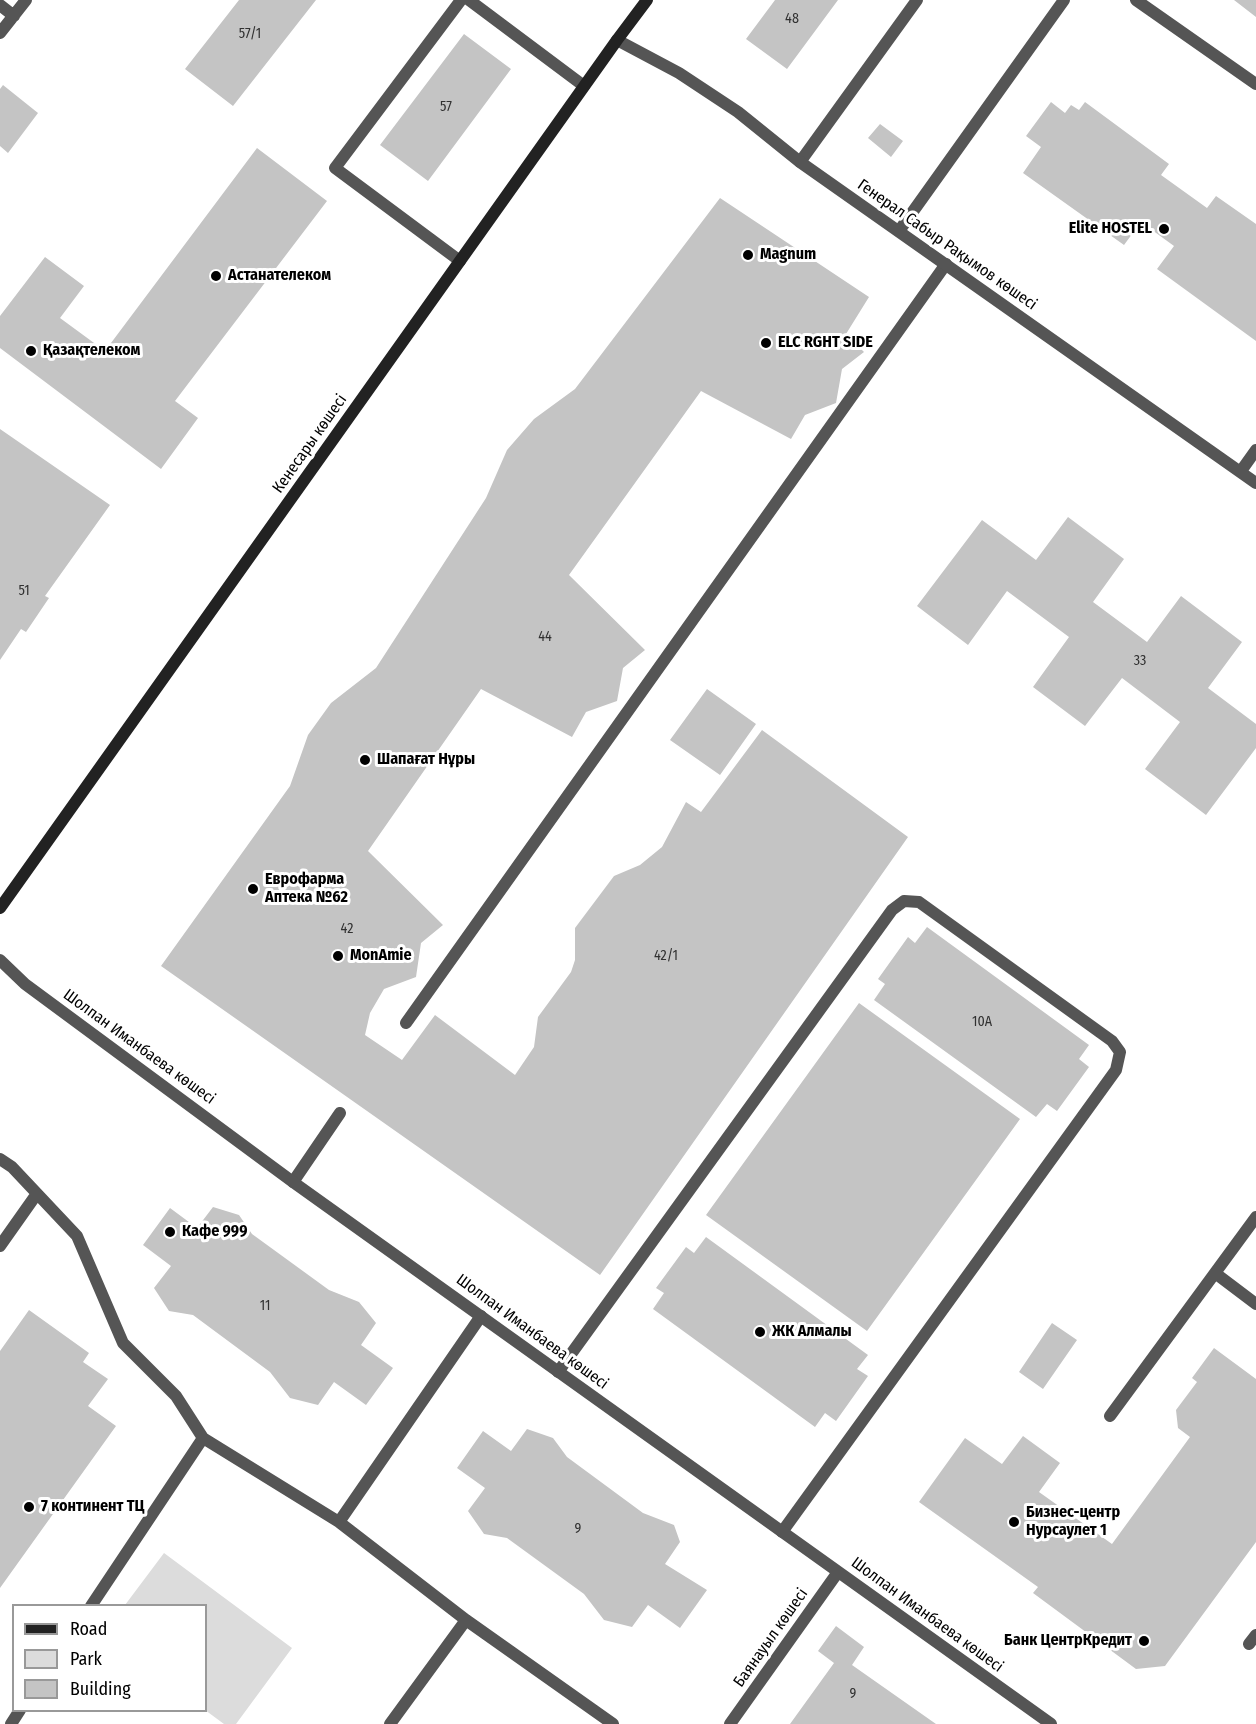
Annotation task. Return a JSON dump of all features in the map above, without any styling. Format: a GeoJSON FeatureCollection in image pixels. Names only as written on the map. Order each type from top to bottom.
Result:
{"type":"FeatureCollection","features":[{"type":"Feature","properties":{"kind":"main road","name":"Кенесары көшесі"},"geometry":{"type":"LineString","coordinates":[[0,908],[616,40],[647,0]]}},
{"type":"Feature","properties":{"kind":"street"},"geometry":{"type":"LineString","coordinates":[[0,33],[26,0]]}},
{"type":"Feature","properties":{"kind":"street"},"geometry":{"type":"LineString","coordinates":[[460,261],[335,168],[461,0]]}},
{"type":"Feature","properties":{"kind":"street"},"geometry":{"type":"LineString","coordinates":[[469,0],[584,86]]}},
{"type":"Feature","properties":{"kind":"street"},"geometry":{"type":"LineString","coordinates":[[800,162],[917,0]]}},
{"type":"Feature","properties":{"kind":"street"},"geometry":{"type":"LineString","coordinates":[[898,231],[1064,0]]}},
{"type":"Feature","properties":{"kind":"street"},"geometry":{"type":"LineString","coordinates":[[1136,0],[1256,84]]}},
{"type":"Feature","properties":{"kind":"street"},"geometry":{"type":"LineString","coordinates":[[0,5],[15,16]]}},
{"type":"Feature","properties":{"kind":"street","name":"Генерал Сабыр Рақымов көшесі"},"geometry":{"type":"LineString","coordinates":[[616,40],[679,73],[738,112],[800,162],[1256,483]]}},
{"type":"Feature","properties":{"kind":"street"},"geometry":{"type":"LineString","coordinates":[[406,1023],[946,264]]}},
{"type":"Feature","properties":{"kind":"street"},"geometry":{"type":"LineString","coordinates":[[1241,471],[1256,450]]}},
{"type":"Feature","properties":{"kind":"street"},"geometry":{"type":"LineString","coordinates":[[558,1372],[892,910],[904,901],[919,902],[1112,1041],[1120,1052],[1116,1070],[782,1532]]}},
{"type":"Feature","properties":{"kind":"street","name":"Шолпан Иманбаева көшесі"},"geometry":{"type":"LineString","coordinates":[[0,960],[25,984],[293,1182],[1051,1724]]}},
{"type":"Feature","properties":{"kind":"street"},"geometry":{"type":"LineString","coordinates":[[293,1182],[340,1113]]}},
{"type":"Feature","properties":{"kind":"street"},"geometry":{"type":"LineString","coordinates":[[0,1159],[12,1167],[77,1236],[123,1343],[176,1396],[203,1438],[339,1522],[466,1620],[613,1724]]}},
{"type":"Feature","properties":{"kind":"street"},"geometry":{"type":"LineString","coordinates":[[0,1246],[36,1195]]}},
{"type":"Feature","properties":{"kind":"street"},"geometry":{"type":"LineString","coordinates":[[1110,1416],[1256,1217]]}},
{"type":"Feature","properties":{"kind":"street"},"geometry":{"type":"LineString","coordinates":[[1215,1273],[1256,1304]]}},
{"type":"Feature","properties":{"kind":"street"},"geometry":{"type":"LineString","coordinates":[[339,1522],[481,1316]]}},
{"type":"Feature","properties":{"kind":"street"},"geometry":{"type":"LineString","coordinates":[[92,1604],[203,1438]]}},
{"type":"Feature","properties":{"kind":"street","name":"Баянауыл көшесі"},"geometry":{"type":"LineString","coordinates":[[730,1724],[838,1572]]}},
{"type":"Feature","properties":{"kind":"street"},"geometry":{"type":"LineString","coordinates":[[390,1724],[466,1620]]}},
{"type":"Feature","properties":{"kind":"green space"},"geometry":{"type":"Polygon","coordinates":[[[164,1553],[292,1648],[236,1724],[224,1724],[207,1711],[207,1604],[126,1604],[164,1553]]]}},
{"type":"Feature","properties":{"kind":"building"},"geometry":{"type":"Polygon","coordinates":[[[239,0],[316,0],[233,106],[185,69],[239,0]]]}},
{"type":"Feature","properties":{"kind":"building"},"geometry":{"type":"Polygon","coordinates":[[[775,0],[838,0],[787,69],[746,39],[775,0]]]}},
{"type":"Feature","properties":{"kind":"building"},"geometry":{"type":"Polygon","coordinates":[[[1234,0],[1256,0],[1256,17],[1234,0]]]}},
{"type":"Feature","properties":{"kind":"building"},"geometry":{"type":"Polygon","coordinates":[[[464,34],[511,69],[428,181],[380,145],[464,34]]]}},
{"type":"Feature","properties":{"kind":"building"},"geometry":{"type":"Polygon","coordinates":[[[3,85],[38,113],[8,153],[0,146],[0,89],[3,85]]]}},
{"type":"Feature","properties":{"kind":"building"},"geometry":{"type":"Polygon","coordinates":[[[1051,102],[1065,113],[1071,105],[1079,110],[1085,102],[1169,164],[1161,175],[1207,208],[1216,196],[1256,224],[1256,341],[1157,269],[1174,246],[1141,222],[1124,245],[1023,173],[1041,147],[1026,136],[1051,102]]]}},
{"type":"Feature","properties":{"kind":"building"},"geometry":{"type":"Polygon","coordinates":[[[880,124],[903,141],[891,157],[868,138],[880,124]]]}},
{"type":"Feature","properties":{"kind":"building","name":"Астанателеком"},"geometry":{"type":"Polygon","coordinates":[[[257,148],[327,201],[175,401],[198,418],[161,469],[0,348],[0,316],[45,257],[84,286],[60,318],[105,351],[257,148]]]}},
{"type":"Feature","properties":{"kind":"building","name":"Шапағат Нұры"},"geometry":{"type":"Polygon","coordinates":[[[720,198],[869,297],[846,334],[864,352],[842,369],[836,403],[805,415],[791,439],[701,391],[569,575],[645,650],[623,668],[617,701],[586,712],[572,737],[481,689],[368,851],[443,925],[421,943],[416,977],[384,989],[370,1013],[365,1035],[402,1060],[435,1015],[515,1075],[534,1047],[538,1017],[571,972],[575,960],[575,928],[614,876],[640,865],[662,847],[686,802],[701,812],[762,730],[908,837],[600,1275],[161,966],[290,786],[308,735],[331,703],[376,668],[486,498],[507,450],[534,419],[575,389],[720,198]]]}},
{"type":"Feature","properties":{"kind":"building"},"geometry":{"type":"Polygon","coordinates":[[[0,429],[110,505],[45,596],[49,598],[26,632],[21,629],[0,660],[0,429]]]}},
{"type":"Feature","properties":{"kind":"building"},"geometry":{"type":"Polygon","coordinates":[[[1068,517],[1124,559],[1093,602],[1147,642],[1181,596],[1242,642],[1208,688],[1256,724],[1256,748],[1206,815],[1145,769],[1180,722],[1122,678],[1085,726],[1033,687],[1069,637],[1007,591],[968,645],[917,606],[982,520],[1036,560],[1068,517]]]}},
{"type":"Feature","properties":{"kind":"building"},"geometry":{"type":"Polygon","coordinates":[[[707,689],[756,724],[720,775],[670,740],[707,689]]]}},
{"type":"Feature","properties":{"kind":"building"},"geometry":{"type":"Polygon","coordinates":[[[927,927],[1089,1045],[1079,1059],[1089,1067],[1057,1111],[1047,1104],[1036,1117],[874,1000],[885,984],[878,979],[908,937],[915,943],[927,927]]]}},
{"type":"Feature","properties":{"kind":"building"},"geometry":{"type":"Polygon","coordinates":[[[859,1003],[1020,1119],[867,1331],[706,1215],[859,1003]]]}},
{"type":"Feature","properties":{"kind":"building"},"geometry":{"type":"Polygon","coordinates":[[[213,1207],[239,1215],[252,1234],[329,1290],[359,1302],[376,1323],[361,1345],[393,1368],[366,1405],[334,1382],[318,1405],[290,1398],[270,1372],[193,1315],[169,1311],[154,1288],[171,1266],[143,1245],[170,1208],[197,1228],[213,1207]]]}},
{"type":"Feature","properties":{"kind":"building","name":"ЖК Алмалы"},"geometry":{"type":"Polygon","coordinates":[[[706,1237],[868,1355],[857,1369],[868,1376],[836,1421],[825,1413],[815,1427],[653,1309],[664,1293],[656,1288],[686,1247],[694,1253],[706,1237]]]}},
{"type":"Feature","properties":{"kind":"building","name":"7 континент ТЦ"},"geometry":{"type":"Polygon","coordinates":[[[29,1310],[89,1353],[83,1362],[108,1379],[88,1406],[116,1426],[0,1588],[0,1351],[29,1310]]]}},
{"type":"Feature","properties":{"kind":"building"},"geometry":{"type":"Polygon","coordinates":[[[1052,1323],[1077,1340],[1043,1389],[1019,1372],[1052,1323]]]}},
{"type":"Feature","properties":{"kind":"building","name":"Бизнес-центр Нурсаулет 1"},"geometry":{"type":"Polygon","coordinates":[[[1214,1348],[1256,1379],[1256,1542],[1165,1666],[1136,1669],[1033,1593],[1038,1587],[919,1502],[965,1438],[1002,1464],[1023,1436],[1060,1463],[1039,1492],[1112,1544],[1190,1437],[1178,1428],[1176,1410],[1197,1382],[1192,1378],[1214,1348]]]}},
{"type":"Feature","properties":{"kind":"building"},"geometry":{"type":"Polygon","coordinates":[[[527,1429],[553,1438],[567,1457],[643,1513],[674,1525],[680,1542],[665,1564],[707,1590],[680,1628],[648,1605],[632,1627],[604,1620],[584,1594],[507,1538],[484,1534],[468,1511],[485,1488],[457,1468],[483,1431],[511,1451],[527,1429]]]}},
{"type":"Feature","properties":{"kind":"building"},"geometry":{"type":"Polygon","coordinates":[[[836,1626],[864,1647],[852,1665],[936,1724],[790,1724],[834,1663],[818,1651],[836,1626]]]}},
{"type":"Feature","properties":{"kind":"place","name":"Elite HOSTEL"},"geometry":{"type":"Point","coordinates":[1164,229]}},
{"type":"Feature","properties":{"kind":"place","name":"Magnum"},"geometry":{"type":"Point","coordinates":[748,255]}},
{"type":"Feature","properties":{"kind":"place","name":"Астанателеком"},"geometry":{"type":"Point","coordinates":[216,276]}},
{"type":"Feature","properties":{"kind":"place","name":"ELC RGHT SIDE"},"geometry":{"type":"Point","coordinates":[766,343]}},
{"type":"Feature","properties":{"kind":"place","name":"Қазақтелеком"},"geometry":{"type":"Point","coordinates":[31,351]}},
{"type":"Feature","properties":{"kind":"place","name":"Шапағат Нұры"},"geometry":{"type":"Point","coordinates":[365,760]}},
{"type":"Feature","properties":{"kind":"place","name":"Еврофарма Аптека №62"},"geometry":{"type":"Point","coordinates":[253,889]}},
{"type":"Feature","properties":{"kind":"place","name":"MonAmie"},"geometry":{"type":"Point","coordinates":[338,956]}},
{"type":"Feature","properties":{"kind":"place","name":"Кафе 999"},"geometry":{"type":"Point","coordinates":[170,1232]}},
{"type":"Feature","properties":{"kind":"place","name":"ЖК Алмалы"},"geometry":{"type":"Point","coordinates":[760,1332]}},
{"type":"Feature","properties":{"kind":"place","name":"7 континент ТЦ"},"geometry":{"type":"Point","coordinates":[29,1507]}},
{"type":"Feature","properties":{"kind":"place","name":"Бизнес-центр Нурсаулет 1"},"geometry":{"type":"Point","coordinates":[1014,1522]}},
{"type":"Feature","properties":{"kind":"place","name":"Банк ЦентрКредит"},"geometry":{"type":"Point","coordinates":[1144,1641]}}]}
